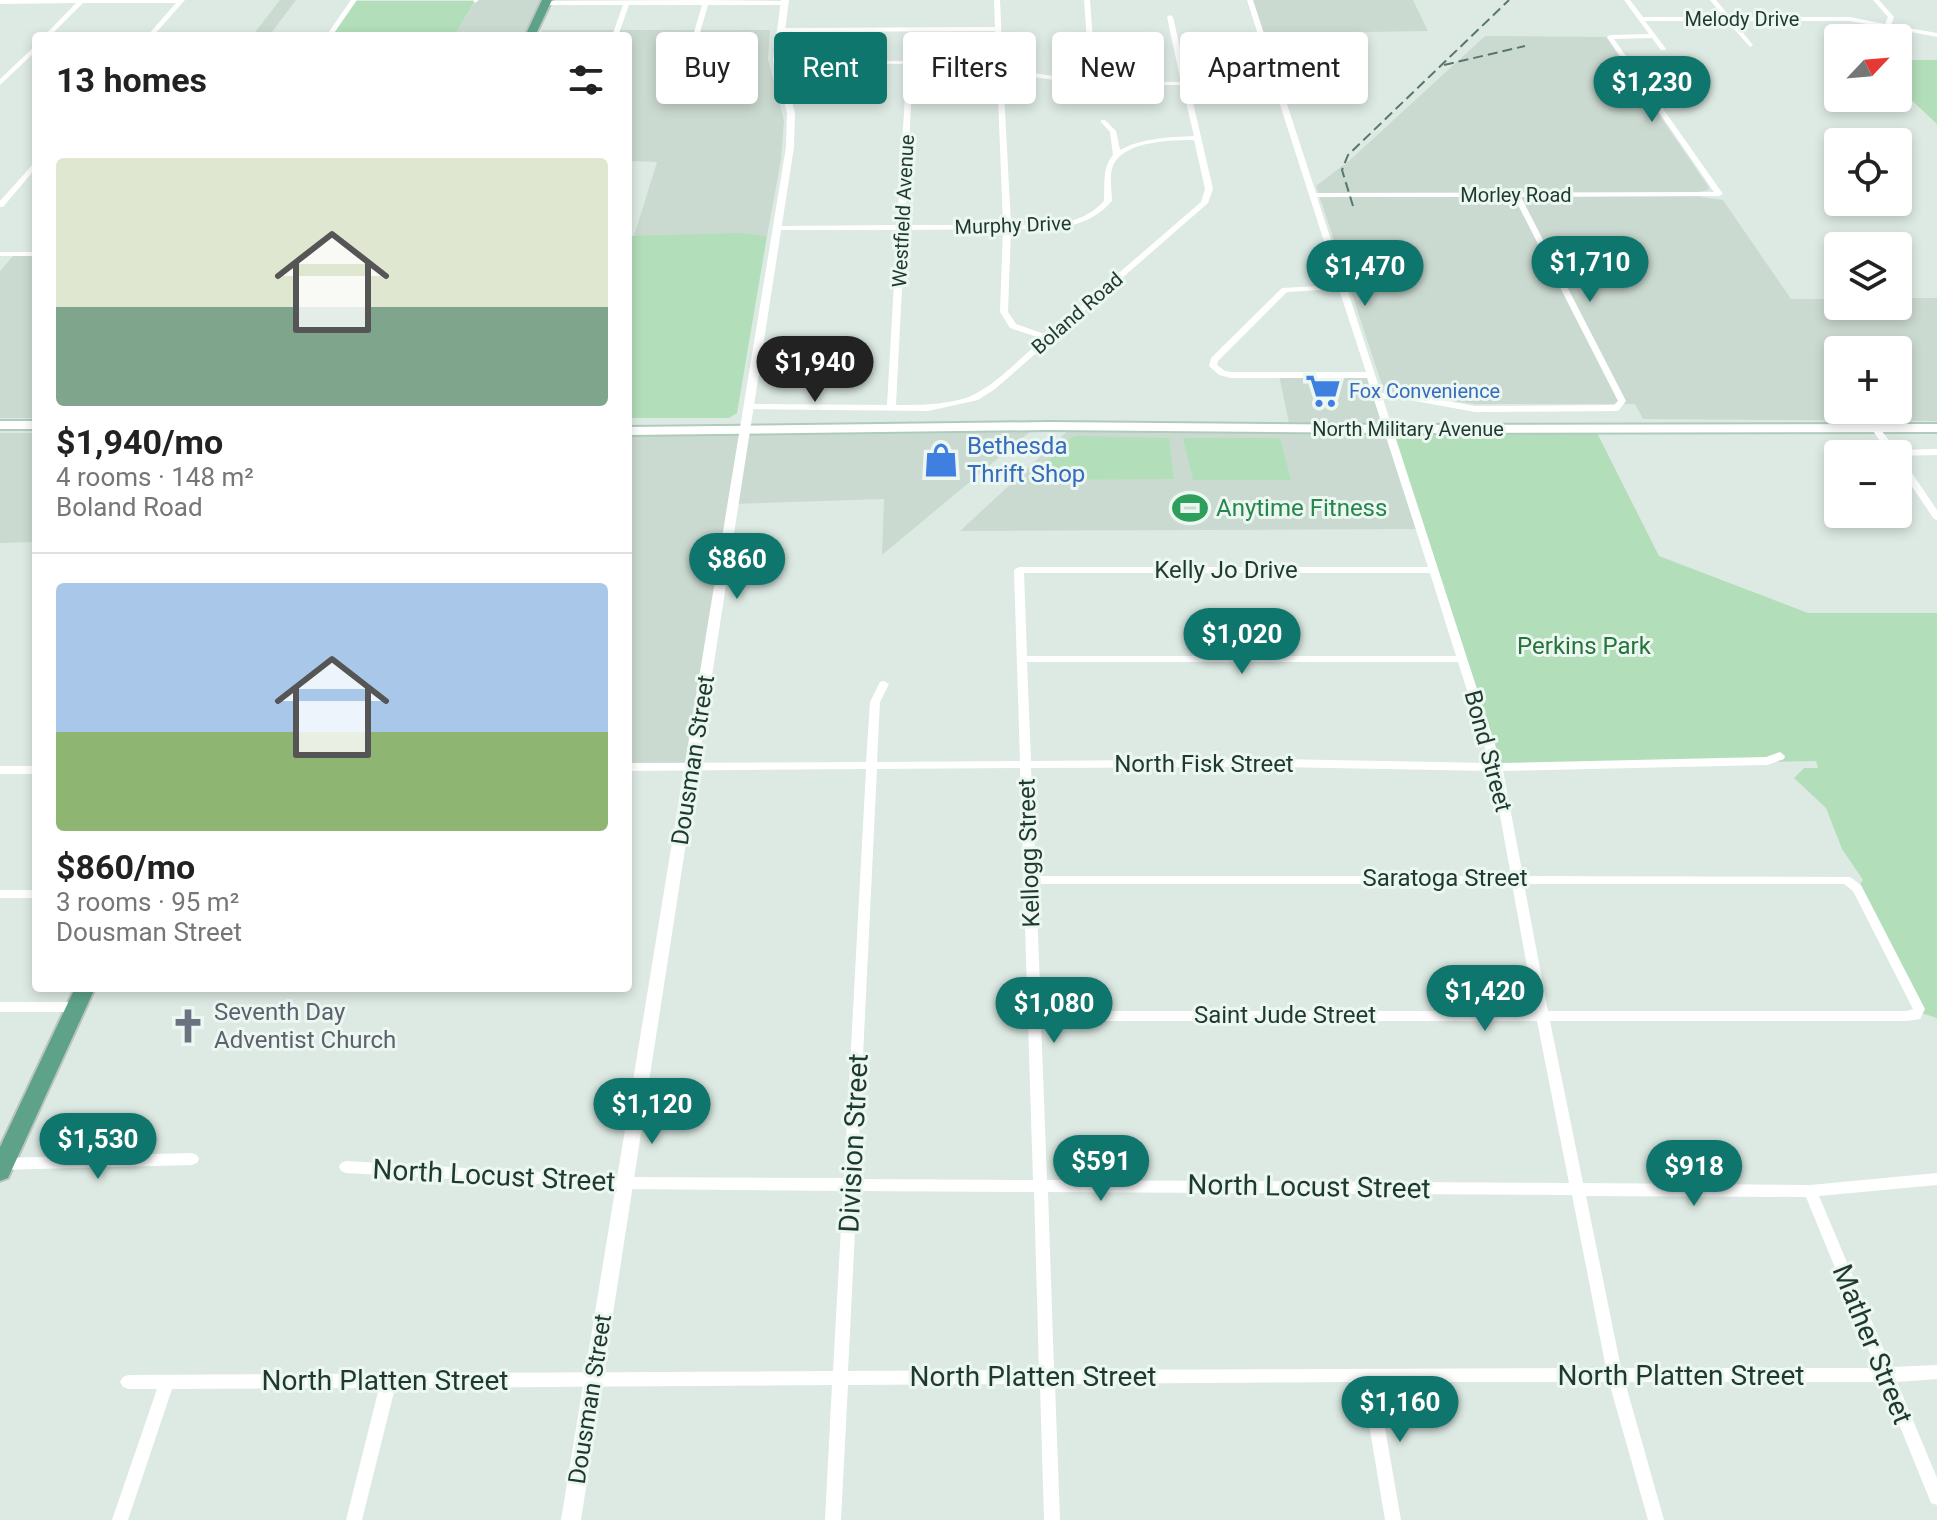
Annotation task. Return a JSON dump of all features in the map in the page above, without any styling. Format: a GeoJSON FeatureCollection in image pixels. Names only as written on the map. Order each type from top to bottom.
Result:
{"type":"FeatureCollection","features":[{"type":"Feature","properties":{"kind":"main road"},"geometry":{"type":"LineString","coordinates":[[532,32],[546,2]]}},
{"type":"Feature","properties":{"kind":"main road","name":"North Military Avenue"},"geometry":{"type":"LineString","coordinates":[[632,431],[748,419]]}},
{"type":"Feature","properties":{"kind":"main road","name":"North Military Avenue"},"geometry":{"type":"LineString","coordinates":[[632,421],[748,419],[879,427],[1937,428]]}},
{"type":"Feature","properties":{"kind":"main road"},"geometry":{"type":"LineString","coordinates":[[0,425],[32,425]]}},
{"type":"Feature","properties":{"kind":"main road"},"geometry":{"type":"LineString","coordinates":[[0,433],[32,433]]}},
{"type":"Feature","properties":{"kind":"main road"},"geometry":{"type":"LineString","coordinates":[[1,1167],[81,997]]}},
{"type":"Feature","properties":{"kind":"street"},"geometry":{"type":"LineString","coordinates":[[0,2],[181,0]]}},
{"type":"Feature","properties":{"kind":"street"},"geometry":{"type":"LineString","coordinates":[[153,32],[181,0]]}},
{"type":"Feature","properties":{"kind":"street"},"geometry":{"type":"LineString","coordinates":[[332,32],[354,0]]}},
{"type":"Feature","properties":{"kind":"street"},"geometry":{"type":"LineString","coordinates":[[997,0],[998,32]]}},
{"type":"Feature","properties":{"kind":"street"},"geometry":{"type":"LineString","coordinates":[[1087,0],[1089,32]]}},
{"type":"Feature","properties":{"kind":"street","name":"Bond Street"},"geometry":{"type":"LineString","coordinates":[[1250,0],[1260,32]]}},
{"type":"Feature","properties":{"kind":"street"},"geometry":{"type":"LineString","coordinates":[[1627,0],[1663,49]]}},
{"type":"Feature","properties":{"kind":"street"},"geometry":{"type":"LineString","coordinates":[[1713,0],[1750,45]]}},
{"type":"Feature","properties":{"kind":"street"},"geometry":{"type":"LineString","coordinates":[[1876,0],[1890,14],[1889,24]]}},
{"type":"Feature","properties":{"kind":"street"},"geometry":{"type":"LineString","coordinates":[[697,32],[706,1]]}},
{"type":"Feature","properties":{"kind":"street"},"geometry":{"type":"LineString","coordinates":[[546,2],[785,1]]}},
{"type":"Feature","properties":{"kind":"street","name":"Dousman Street"},"geometry":{"type":"LineString","coordinates":[[780,30],[785,1]]}},
{"type":"Feature","properties":{"kind":"street"},"geometry":{"type":"LineString","coordinates":[[51,32],[81,2]]}},
{"type":"Feature","properties":{"kind":"street"},"geometry":{"type":"LineString","coordinates":[[616,32],[627,3]]}},
{"type":"Feature","properties":{"kind":"street","name":"Boland Road"},"geometry":{"type":"LineString","coordinates":[[1170,17],[1180,62]]}},
{"type":"Feature","properties":{"kind":"street","name":"Melody Drive"},"geometry":{"type":"LineString","coordinates":[[1642,19],[1850,19],[1878,24]]}},
{"type":"Feature","properties":{"kind":"street"},"geometry":{"type":"LineString","coordinates":[[780,30],[998,29]]}},
{"type":"Feature","properties":{"kind":"street","name":"Melody Drive"},"geometry":{"type":"LineString","coordinates":[[1912,30],[1937,35]]}},
{"type":"Feature","properties":{"kind":"street","name":"Morley Road"},"geometry":{"type":"LineString","coordinates":[[1312,195],[1719,194],[1610,37],[1653,36]]}},
{"type":"Feature","properties":{"kind":"street"},"geometry":{"type":"LineString","coordinates":[[0,83],[32,51]]}},
{"type":"Feature","properties":{"kind":"street","name":"Dousman Street"},"geometry":{"type":"LineString","coordinates":[[571,1520],[778,228],[792,127],[787,104]]}},
{"type":"Feature","properties":{"kind":"street","name":"Westfield Avenue"},"geometry":{"type":"LineString","coordinates":[[891,409],[908,104]]}},
{"type":"Feature","properties":{"kind":"street"},"geometry":{"type":"LineString","coordinates":[[1002,104],[1007,227],[1005,318],[1013,326],[1049,338]]}},
{"type":"Feature","properties":{"kind":"street","name":"Boland Road"},"geometry":{"type":"LineString","coordinates":[[748,419],[928,408],[975,398],[992,387],[1204,203],[1209,189],[1190,104]]}},
{"type":"Feature","properties":{"kind":"street","name":"Bond Street"},"geometry":{"type":"LineString","coordinates":[[1283,104],[1497,767],[1542,1014],[1615,1375],[1656,1520]]}},
{"type":"Feature","properties":{"kind":"street"},"geometry":{"type":"LineString","coordinates":[[1103,121],[1113,131],[1117,156],[1150,142],[1198,138]]}},
{"type":"Feature","properties":{"kind":"street","name":"Murphy Drive"},"geometry":{"type":"LineString","coordinates":[[778,228],[1057,227],[1078,223],[1091,217],[1108,201],[1110,163],[1117,156]]}},
{"type":"Feature","properties":{"kind":"street"},"geometry":{"type":"LineString","coordinates":[[1,202],[32,168]]}},
{"type":"Feature","properties":{"kind":"street"},"geometry":{"type":"LineString","coordinates":[[1377,396],[1404,396],[1475,409],[1616,408],[1622,401],[1517,195]]}},
{"type":"Feature","properties":{"kind":"street"},"geometry":{"type":"LineString","coordinates":[[0,254],[32,254]]}},
{"type":"Feature","properties":{"kind":"street"},"geometry":{"type":"LineString","coordinates":[[1341,287],[1285,290],[1214,360],[1213,366],[1231,375],[1370,375]]}},
{"type":"Feature","properties":{"kind":"street"},"geometry":{"type":"LineString","coordinates":[[1875,428],[1884,440]]}},
{"type":"Feature","properties":{"kind":"street"},"geometry":{"type":"LineString","coordinates":[[1912,453],[1937,452]]}},
{"type":"Feature","properties":{"kind":"street"},"geometry":{"type":"LineString","coordinates":[[1912,480],[1937,517]]}},
{"type":"Feature","properties":{"kind":"street","name":"Kelly Jo Drive"},"geometry":{"type":"LineString","coordinates":[[1019,570],[1434,570]]}},
{"type":"Feature","properties":{"kind":"street","name":"Kellogg Street"},"geometry":{"type":"LineString","coordinates":[[1019,570],[1052,1520]]}},
{"type":"Feature","properties":{"kind":"street"},"geometry":{"type":"LineString","coordinates":[[1022,659],[1462,659]]}},
{"type":"Feature","properties":{"kind":"street","name":"Division Street"},"geometry":{"type":"LineString","coordinates":[[833,1520],[871,765],[875,702],[884,684]]}},
{"type":"Feature","properties":{"kind":"street","name":"North Fisk Street"},"geometry":{"type":"LineString","coordinates":[[632,767],[1277,763],[1497,767],[1767,761],[1780,756]]}},
{"type":"Feature","properties":{"kind":"street"},"geometry":{"type":"LineString","coordinates":[[0,770],[32,770]]}},
{"type":"Feature","properties":{"kind":"street","name":"Saratoga Street"},"geometry":{"type":"LineString","coordinates":[[1030,880],[1846,880],[1857,888],[1917,1003],[1918,1012]]}},
{"type":"Feature","properties":{"kind":"street"},"geometry":{"type":"LineString","coordinates":[[0,894],[32,894]]}},
{"type":"Feature","properties":{"kind":"street"},"geometry":{"type":"LineString","coordinates":[[0,1007],[81,997]]}},
{"type":"Feature","properties":{"kind":"street","name":"Saint Jude Street"},"geometry":{"type":"LineString","coordinates":[[1035,1016],[1907,1016],[1918,1012]]}},
{"type":"Feature","properties":{"kind":"street"},"geometry":{"type":"LineString","coordinates":[[1,1167],[192,1159]]}},
{"type":"Feature","properties":{"kind":"street","name":"North Locust Street"},"geometry":{"type":"LineString","coordinates":[[346,1167],[625,1183],[1041,1183],[1810,1191],[1937,1179]]}},
{"type":"Feature","properties":{"kind":"street","name":"Mather Street"},"geometry":{"type":"LineString","coordinates":[[1810,1191],[1937,1497]]}},
{"type":"Feature","properties":{"kind":"street","name":"North Platten Street"},"geometry":{"type":"LineString","coordinates":[[128,1382],[1885,1375],[1937,1372]]}},
{"type":"Feature","properties":{"kind":"street"},"geometry":{"type":"LineString","coordinates":[[1368,1375],[1393,1520]]}},
{"type":"Feature","properties":{"kind":"street"},"geometry":{"type":"LineString","coordinates":[[354,1520],[389,1380]]}},
{"type":"Feature","properties":{"kind":"street"},"geometry":{"type":"LineString","coordinates":[[120,1520],[167,1382]]}},
{"type":"Feature","properties":{"kind":"shaded area"},"geometry":{"type":"Polygon","coordinates":[[[280,0],[296,0],[272,32],[255,32],[280,0]]]}},
{"type":"Feature","properties":{"kind":"shaded area"},"geometry":{"type":"Polygon","coordinates":[[[476,0],[547,0],[532,32],[456,32],[476,0]]]}},
{"type":"Feature","properties":{"kind":"shaded area"},"geometry":{"type":"Polygon","coordinates":[[[1250,0],[1413,0],[1428,31],[1368,32],[1259,32],[1250,0]]]}},
{"type":"Feature","properties":{"kind":"shaded area"},"geometry":{"type":"Polygon","coordinates":[[[770,30],[768,59],[774,82],[774,104],[780,104],[784,120],[781,160],[767,236],[634,236],[657,162],[632,161],[632,32],[541,32],[770,30]]]}},
{"type":"Feature","properties":{"kind":"shaded area"},"geometry":{"type":"Polygon","coordinates":[[[1485,36],[1606,37],[1708,186],[1709,190],[1698,192],[1701,197],[1723,200],[1791,299],[1824,299],[1824,320],[1912,320],[1912,298],[1937,298],[1937,421],[1912,421],[1912,336],[1824,336],[1824,420],[1643,419],[1635,404],[1474,404],[1384,391],[1316,186],[1350,160],[1485,36]]]}},
{"type":"Feature","properties":{"kind":"shaded area"},"geometry":{"type":"Polygon","coordinates":[[[15,254],[32,254],[32,418],[0,418],[0,271],[15,254]]]}},
{"type":"Feature","properties":{"kind":"shaded area"},"geometry":{"type":"Polygon","coordinates":[[[1279,375],[1370,375],[1421,529],[960,531],[1072,427],[1290,428],[1279,375]]]}},
{"type":"Feature","properties":{"kind":"shaded area"},"geometry":{"type":"Polygon","coordinates":[[[1037,426],[882,555],[884,499],[734,504],[692,766],[632,767],[632,431],[1037,426]]]}},
{"type":"Feature","properties":{"kind":"shaded area"},"geometry":{"type":"Polygon","coordinates":[[[0,433],[32,433],[32,542],[0,543],[0,433]]]}},
{"type":"Feature","properties":{"kind":"green space"},"geometry":{"type":"Polygon","coordinates":[[[353,1],[475,1],[456,32],[332,32],[353,1]]]}},
{"type":"Feature","properties":{"kind":"green space"},"geometry":{"type":"Polygon","coordinates":[[[1912,60],[1937,60],[1937,124],[1912,101],[1912,60]]]}},
{"type":"Feature","properties":{"kind":"green space"},"geometry":{"type":"Polygon","coordinates":[[[741,233],[767,236],[737,413],[729,418],[632,418],[632,236],[741,233]]]}},
{"type":"Feature","properties":{"kind":"green space","name":"Perkins Park"},"geometry":{"type":"Polygon","coordinates":[[[1389,429],[1595,429],[1659,556],[1808,613],[1937,613],[1937,1018],[1918,1012],[1857,888],[1863,880],[1842,849],[1826,808],[1794,778],[1804,768],[1818,768],[1816,761],[1497,767],[1389,429]]]}},
{"type":"Feature","properties":{"kind":"green space"},"geometry":{"type":"Polygon","coordinates":[[[1076,436],[1169,438],[1174,479],[1026,480],[1058,452],[1059,444],[1076,436]]]}},
{"type":"Feature","properties":{"kind":"green space"},"geometry":{"type":"Polygon","coordinates":[[[1183,438],[1280,438],[1291,480],[1193,480],[1183,438]]]}},
{"type":"Feature","properties":{"kind":"railway"},"geometry":{"type":"LineString","coordinates":[[1353,206],[1342,170],[1348,155],[1509,0]]}},
{"type":"Feature","properties":{"kind":"railway"},"geometry":{"type":"LineString","coordinates":[[1444,65],[1525,46]]}},
{"type":"Feature","properties":{"kind":"place","name":"Fox Convenience"},"geometry":{"type":"Point","coordinates":[1323,391]}},
{"type":"Feature","properties":{"kind":"place","name":"Bethesda Thrift Shop"},"geometry":{"type":"Point","coordinates":[941,460]}},
{"type":"Feature","properties":{"kind":"place","name":"Anytime Fitness"},"geometry":{"type":"Point","coordinates":[1190,508]}},
{"type":"Feature","properties":{"kind":"place","name":"Seventh Day Adventist Church"},"geometry":{"type":"Point","coordinates":[188,1026]}}]}
